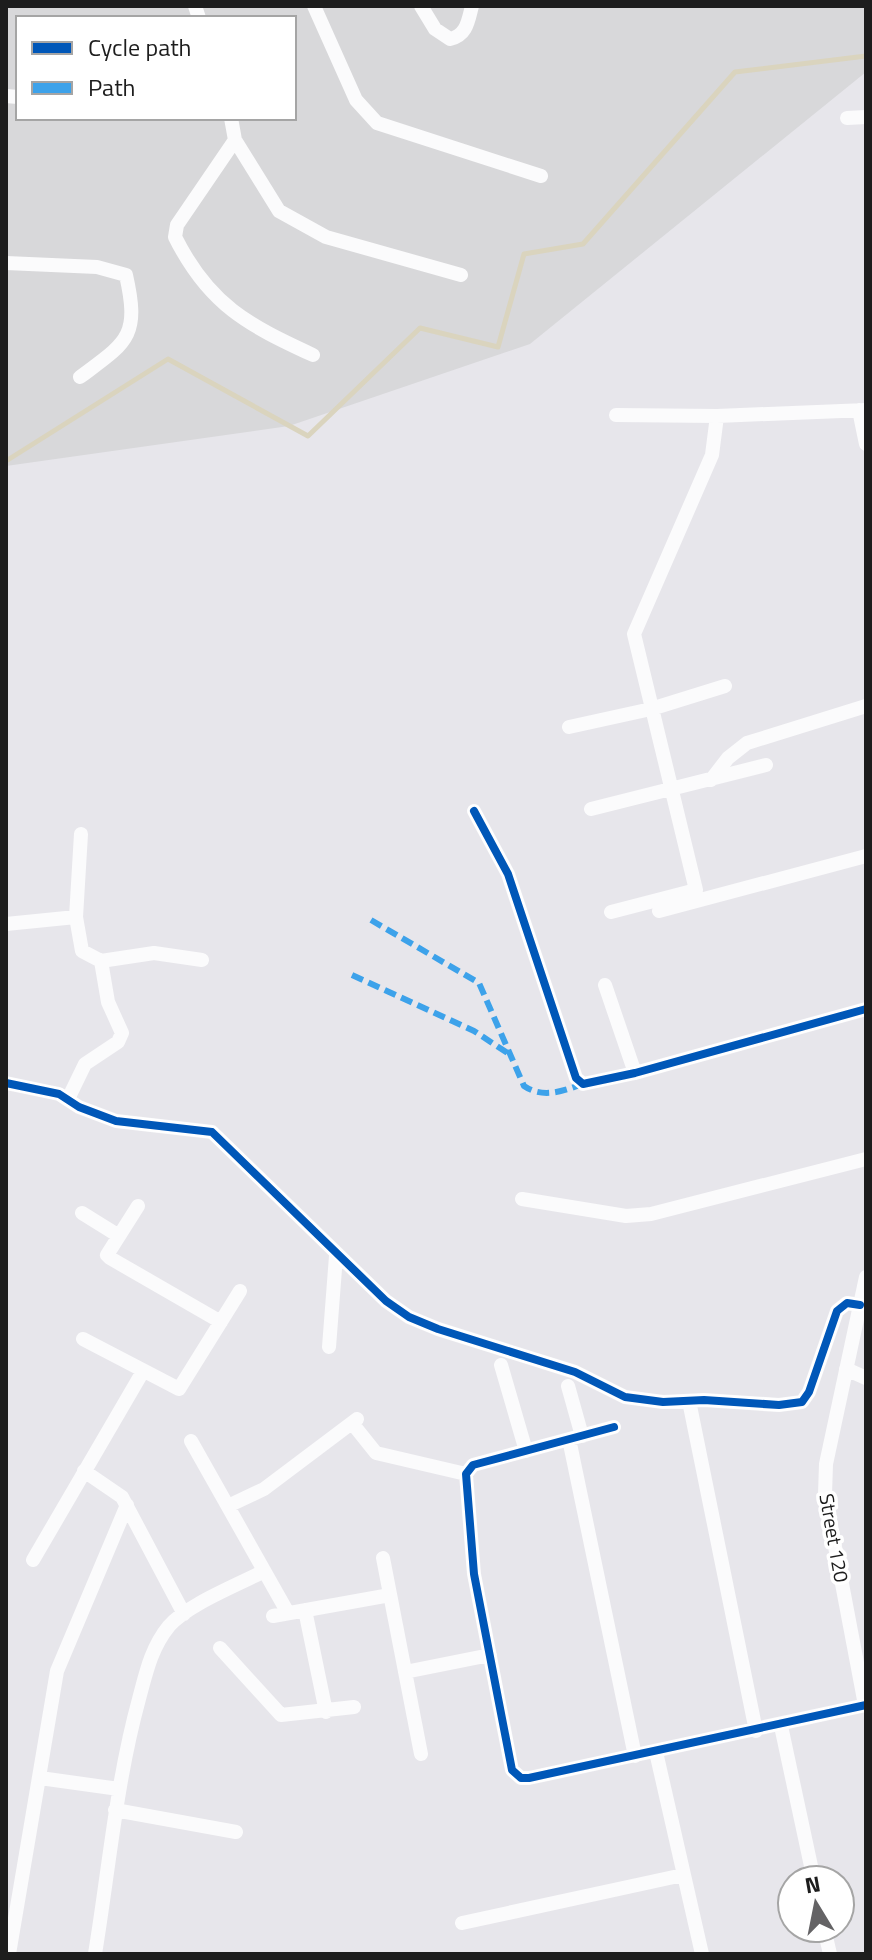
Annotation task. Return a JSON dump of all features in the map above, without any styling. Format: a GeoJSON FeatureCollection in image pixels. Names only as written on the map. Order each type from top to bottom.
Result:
{"type":"FeatureCollection","features":[{"type":"Feature","properties":{"kind":"street"},"geometry":{"type":"LineString","coordinates":[[314,6],[356,100],[377,123],[541,176]]}},
{"type":"Feature","properties":{"kind":"street"},"geometry":{"type":"LineString","coordinates":[[421,6],[435,29],[450,39],[459,37],[466,29],[472,6]]}},
{"type":"Feature","properties":{"kind":"street"},"geometry":{"type":"LineString","coordinates":[[847,118],[866,117]]}},
{"type":"Feature","properties":{"kind":"street"},"geometry":{"type":"LineString","coordinates":[[231,120],[235,140],[279,211],[326,237],[461,275]]}},
{"type":"Feature","properties":{"kind":"street"},"geometry":{"type":"LineString","coordinates":[[235,140],[177,225],[175,237],[226,309],[255,328],[313,355]]}},
{"type":"Feature","properties":{"kind":"street"},"geometry":{"type":"LineString","coordinates":[[6,263],[97,267],[126,275],[133,307],[124,344],[80,377]]}},
{"type":"Feature","properties":{"kind":"street"},"geometry":{"type":"LineString","coordinates":[[616,415],[717,416],[862,410],[866,444]]}},
{"type":"Feature","properties":{"kind":"street"},"geometry":{"type":"LineString","coordinates":[[696,890],[634,634],[712,455],[717,416]]}},
{"type":"Feature","properties":{"kind":"street"},"geometry":{"type":"LineString","coordinates":[[569,727],[651,709],[725,686]]}},
{"type":"Feature","properties":{"kind":"street"},"geometry":{"type":"LineString","coordinates":[[711,780],[728,758],[747,743],[866,706]]}},
{"type":"Feature","properties":{"kind":"street"},"geometry":{"type":"LineString","coordinates":[[591,809],[766,765]]}},
{"type":"Feature","properties":{"kind":"street"},"geometry":{"type":"LineString","coordinates":[[474,811],[508,874],[576,1078],[583,1084],[594,1084],[866,1009]]}},
{"type":"Feature","properties":{"kind":"street"},"geometry":{"type":"LineString","coordinates":[[81,834],[76,917],[82,951],[101,961],[154,953],[202,960]]}},
{"type":"Feature","properties":{"kind":"street"},"geometry":{"type":"LineString","coordinates":[[659,911],[866,856]]}},
{"type":"Feature","properties":{"kind":"street"},"geometry":{"type":"LineString","coordinates":[[611,912],[696,890],[717,897]]}},
{"type":"Feature","properties":{"kind":"street"},"geometry":{"type":"LineString","coordinates":[[6,924],[76,917]]}},
{"type":"Feature","properties":{"kind":"street"},"geometry":{"type":"LineString","coordinates":[[68,1099],[85,1064],[118,1042],[122,1033],[108,1002],[101,961]]}},
{"type":"Feature","properties":{"kind":"street"},"geometry":{"type":"LineString","coordinates":[[605,985],[635,1073]]}},
{"type":"Feature","properties":{"kind":"street"},"geometry":{"type":"LineString","coordinates":[[6,1083],[68,1099],[79,1107],[116,1121],[212,1132],[221,1137],[336,1256],[386,1301],[409,1317],[575,1372],[625,1397],[779,1405],[802,1402],[809,1392],[837,1311],[847,1303],[860,1305]]}},
{"type":"Feature","properties":{"kind":"street"},"geometry":{"type":"LineString","coordinates":[[522,1199],[626,1216],[651,1214],[866,1159]]}},
{"type":"Feature","properties":{"kind":"street"},"geometry":{"type":"LineString","coordinates":[[138,1206],[107,1255],[221,1322]]}},
{"type":"Feature","properties":{"kind":"street"},"geometry":{"type":"LineString","coordinates":[[82,1213],[119,1236]]}},
{"type":"Feature","properties":{"kind":"street"},"geometry":{"type":"LineString","coordinates":[[329,1347],[336,1256]]}},
{"type":"Feature","properties":{"kind":"street","name":"Street 120"},"geometry":{"type":"LineString","coordinates":[[865,1705],[825,1494],[826,1464],[866,1277]]}},
{"type":"Feature","properties":{"kind":"street"},"geometry":{"type":"LineString","coordinates":[[83,1339],[142,1373],[179,1389],[240,1291]]}},
{"type":"Feature","properties":{"kind":"street"},"geometry":{"type":"LineString","coordinates":[[501,1365],[526,1451]]}},
{"type":"Feature","properties":{"kind":"street"},"geometry":{"type":"LineString","coordinates":[[846,1369],[866,1378]]}},
{"type":"Feature","properties":{"kind":"street"},"geometry":{"type":"LineString","coordinates":[[33,1560],[142,1373]]}},
{"type":"Feature","properties":{"kind":"street"},"geometry":{"type":"LineString","coordinates":[[568,1386],[635,1756]]}},
{"type":"Feature","properties":{"kind":"street"},"geometry":{"type":"LineString","coordinates":[[689,1401],[756,1731]]}},
{"type":"Feature","properties":{"kind":"street"},"geometry":{"type":"LineString","coordinates":[[228,1506],[264,1489],[355,1421],[376,1453],[466,1474]]}},
{"type":"Feature","properties":{"kind":"street"},"geometry":{"type":"LineString","coordinates":[[614,1427],[473,1465],[466,1474],[474,1574],[512,1770],[521,1778],[781,1726],[865,1705]]}},
{"type":"Feature","properties":{"kind":"street"},"geometry":{"type":"LineString","coordinates":[[191,1441],[264,1571],[281,1615],[390,1595]]}},
{"type":"Feature","properties":{"kind":"street"},"geometry":{"type":"LineString","coordinates":[[84,1471],[122,1497],[184,1614]]}},
{"type":"Feature","properties":{"kind":"street"},"geometry":{"type":"LineString","coordinates":[[9,1954],[40,1778],[45,1723],[57,1671],[127,1505]]}},
{"type":"Feature","properties":{"kind":"street"},"geometry":{"type":"LineString","coordinates":[[383,1558],[421,1754]]}},
{"type":"Feature","properties":{"kind":"street"},"geometry":{"type":"LineString","coordinates":[[95,1954],[115,1810],[151,1655],[170,1624],[264,1571]]}},
{"type":"Feature","properties":{"kind":"street"},"geometry":{"type":"LineString","coordinates":[[305,1610],[326,1712]]}},
{"type":"Feature","properties":{"kind":"street"},"geometry":{"type":"LineString","coordinates":[[220,1648],[281,1715],[354,1707]]}},
{"type":"Feature","properties":{"kind":"street"},"geometry":{"type":"LineString","coordinates":[[405,1672],[490,1655]]}},
{"type":"Feature","properties":{"kind":"street"},"geometry":{"type":"LineString","coordinates":[[781,1726],[811,1864]]}},
{"type":"Feature","properties":{"kind":"street"},"geometry":{"type":"LineString","coordinates":[[656,1752],[702,1954]]}},
{"type":"Feature","properties":{"kind":"street"},"geometry":{"type":"LineString","coordinates":[[40,1778],[119,1789]]}},
{"type":"Feature","properties":{"kind":"street"},"geometry":{"type":"LineString","coordinates":[[115,1810],[236,1832]]}},
{"type":"Feature","properties":{"kind":"street"},"geometry":{"type":"LineString","coordinates":[[462,1923],[683,1875]]}},
{"type":"Feature","properties":{"kind":"shaded area"},"geometry":{"type":"Polygon","coordinates":[[[6,6],[866,6],[866,72],[530,344],[289,426],[6,466],[6,6]]]}},
{"type":"Feature","properties":{"kind":"waterway"},"geometry":{"type":"LineString","coordinates":[[6,461],[168,359],[308,436],[420,328],[498,347],[524,254],[583,244],[735,72],[866,56]]}},
{"type":"Feature","properties":{"kind":"marked path"},"geometry":{"type":"LineString","coordinates":[[371,920],[479,983],[524,1086],[546,1093],[583,1084]]}},
{"type":"Feature","properties":{"kind":"marked path"},"geometry":{"type":"LineString","coordinates":[[352,975],[474,1031],[509,1054]]}},
{"type":"Feature","properties":{"kind":"cycle path"},"geometry":{"type":"LineString","coordinates":[[474,811],[508,874],[576,1078],[583,1084],[635,1073],[866,1009]]}},
{"type":"Feature","properties":{"kind":"cycle path"},"geometry":{"type":"LineString","coordinates":[[6,1083],[59,1094],[79,1107],[116,1121],[212,1132],[386,1301],[409,1317],[575,1372],[625,1397],[663,1402],[704,1400],[779,1405],[802,1402],[809,1392],[837,1311],[847,1303],[860,1305]]}},
{"type":"Feature","properties":{"kind":"cycle path"},"geometry":{"type":"LineString","coordinates":[[614,1427],[473,1465],[466,1474],[474,1574],[512,1770],[521,1778],[529,1778],[866,1705]]}}]}
